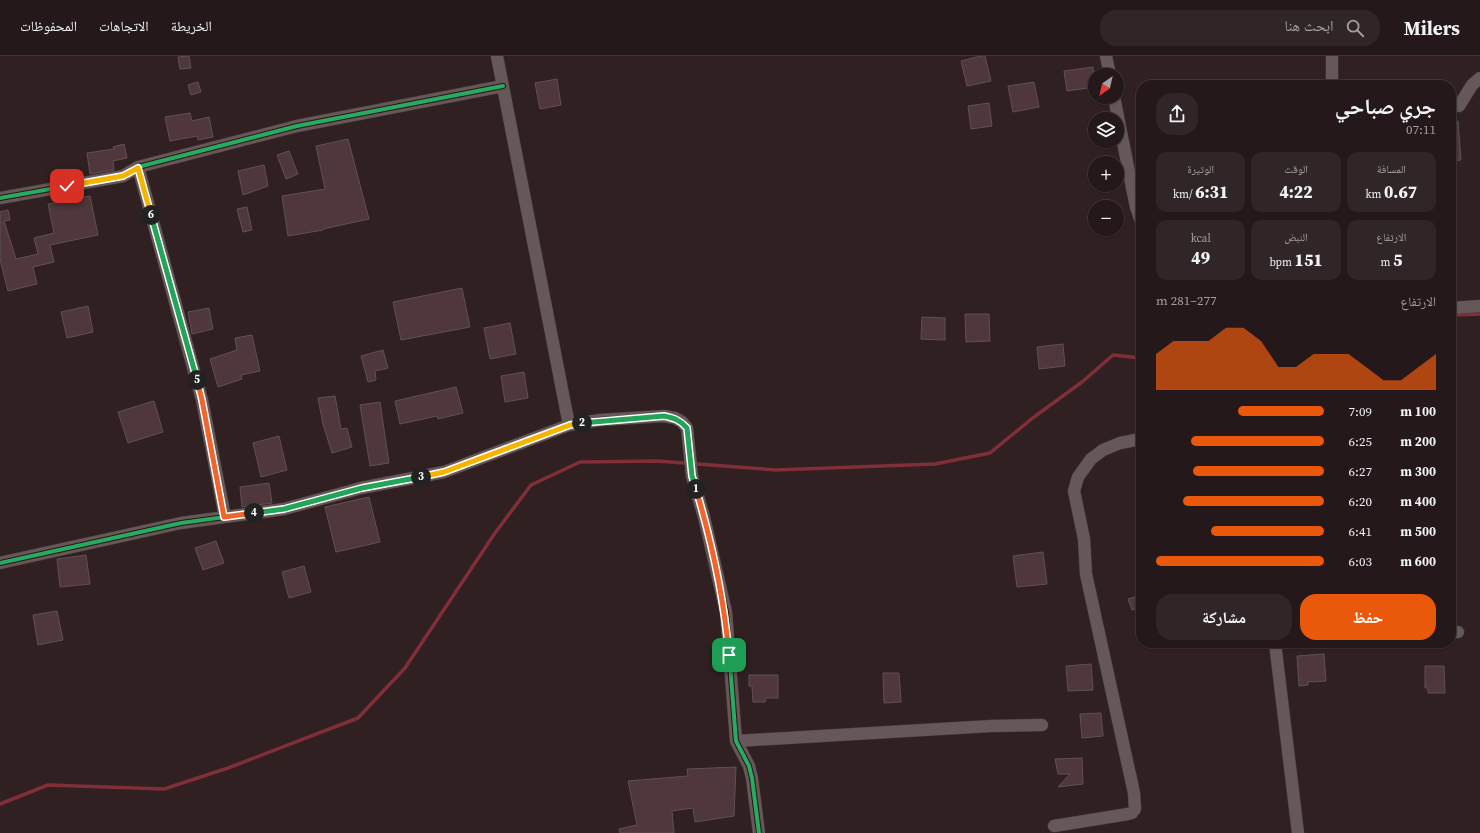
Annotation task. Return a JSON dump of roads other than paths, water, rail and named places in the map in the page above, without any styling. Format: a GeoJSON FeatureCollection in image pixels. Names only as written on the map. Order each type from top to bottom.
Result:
{"type":"FeatureCollection","features":[{"type":"Feature","properties":{"kind":"street"},"geometry":{"type":"LineString","coordinates":[[497,56],[570,425]]}},
{"type":"Feature","properties":{"kind":"street"},"geometry":{"type":"LineString","coordinates":[[1106,56],[1109,68]]}},
{"type":"Feature","properties":{"kind":"street"},"geometry":{"type":"LineString","coordinates":[[1332,56],[1332,80]]}},
{"type":"Feature","properties":{"kind":"street"},"geometry":{"type":"LineString","coordinates":[[1459,106],[1472,85],[1480,78]]}},
{"type":"Feature","properties":{"kind":"street"},"geometry":{"type":"LineString","coordinates":[[0,198],[123,176],[138,168],[297,126],[503,86]]}},
{"type":"Feature","properties":{"kind":"street"},"geometry":{"type":"LineString","coordinates":[[1116,104],[1136,197]]}},
{"type":"Feature","properties":{"kind":"street"},"geometry":{"type":"LineString","coordinates":[[138,168],[202,400],[224,517]]}},
{"type":"Feature","properties":{"kind":"street"},"geometry":{"type":"LineString","coordinates":[[1456,308],[1480,306]]}},
{"type":"Feature","properties":{"kind":"street"},"geometry":{"type":"LineString","coordinates":[[0,562],[181,523],[284,509],[362,488],[444,472],[570,425],[600,420],[664,416],[675,418],[682,422],[687,428],[692,476],[704,517],[726,612],[736,741],[749,766],[759,833]]}},
{"type":"Feature","properties":{"kind":"street"},"geometry":{"type":"LineString","coordinates":[[1054,826],[1128,814],[1132,813],[1135,809],[1134,793],[1086,574],[1084,539],[1074,491],[1078,477],[1090,459],[1103,450],[1120,443],[1136,440]]}},
{"type":"Feature","properties":{"kind":"street"},"geometry":{"type":"LineString","coordinates":[[1276,648],[1298,833]]}},
{"type":"Feature","properties":{"kind":"street"},"geometry":{"type":"LineString","coordinates":[[736,741],[1042,725]]}},
{"type":"Feature","properties":{"kind":"waterway"},"geometry":{"type":"LineString","coordinates":[[1456,315],[1480,314]]}},
{"type":"Feature","properties":{"kind":"waterway"},"geometry":{"type":"LineString","coordinates":[[0,804],[48,785],[164,789],[228,768],[358,718],[405,668],[495,533],[531,485],[580,462],[657,461],[776,470],[935,464],[990,453],[1034,417],[1082,382],[1113,355],[1136,357]]}}]}
